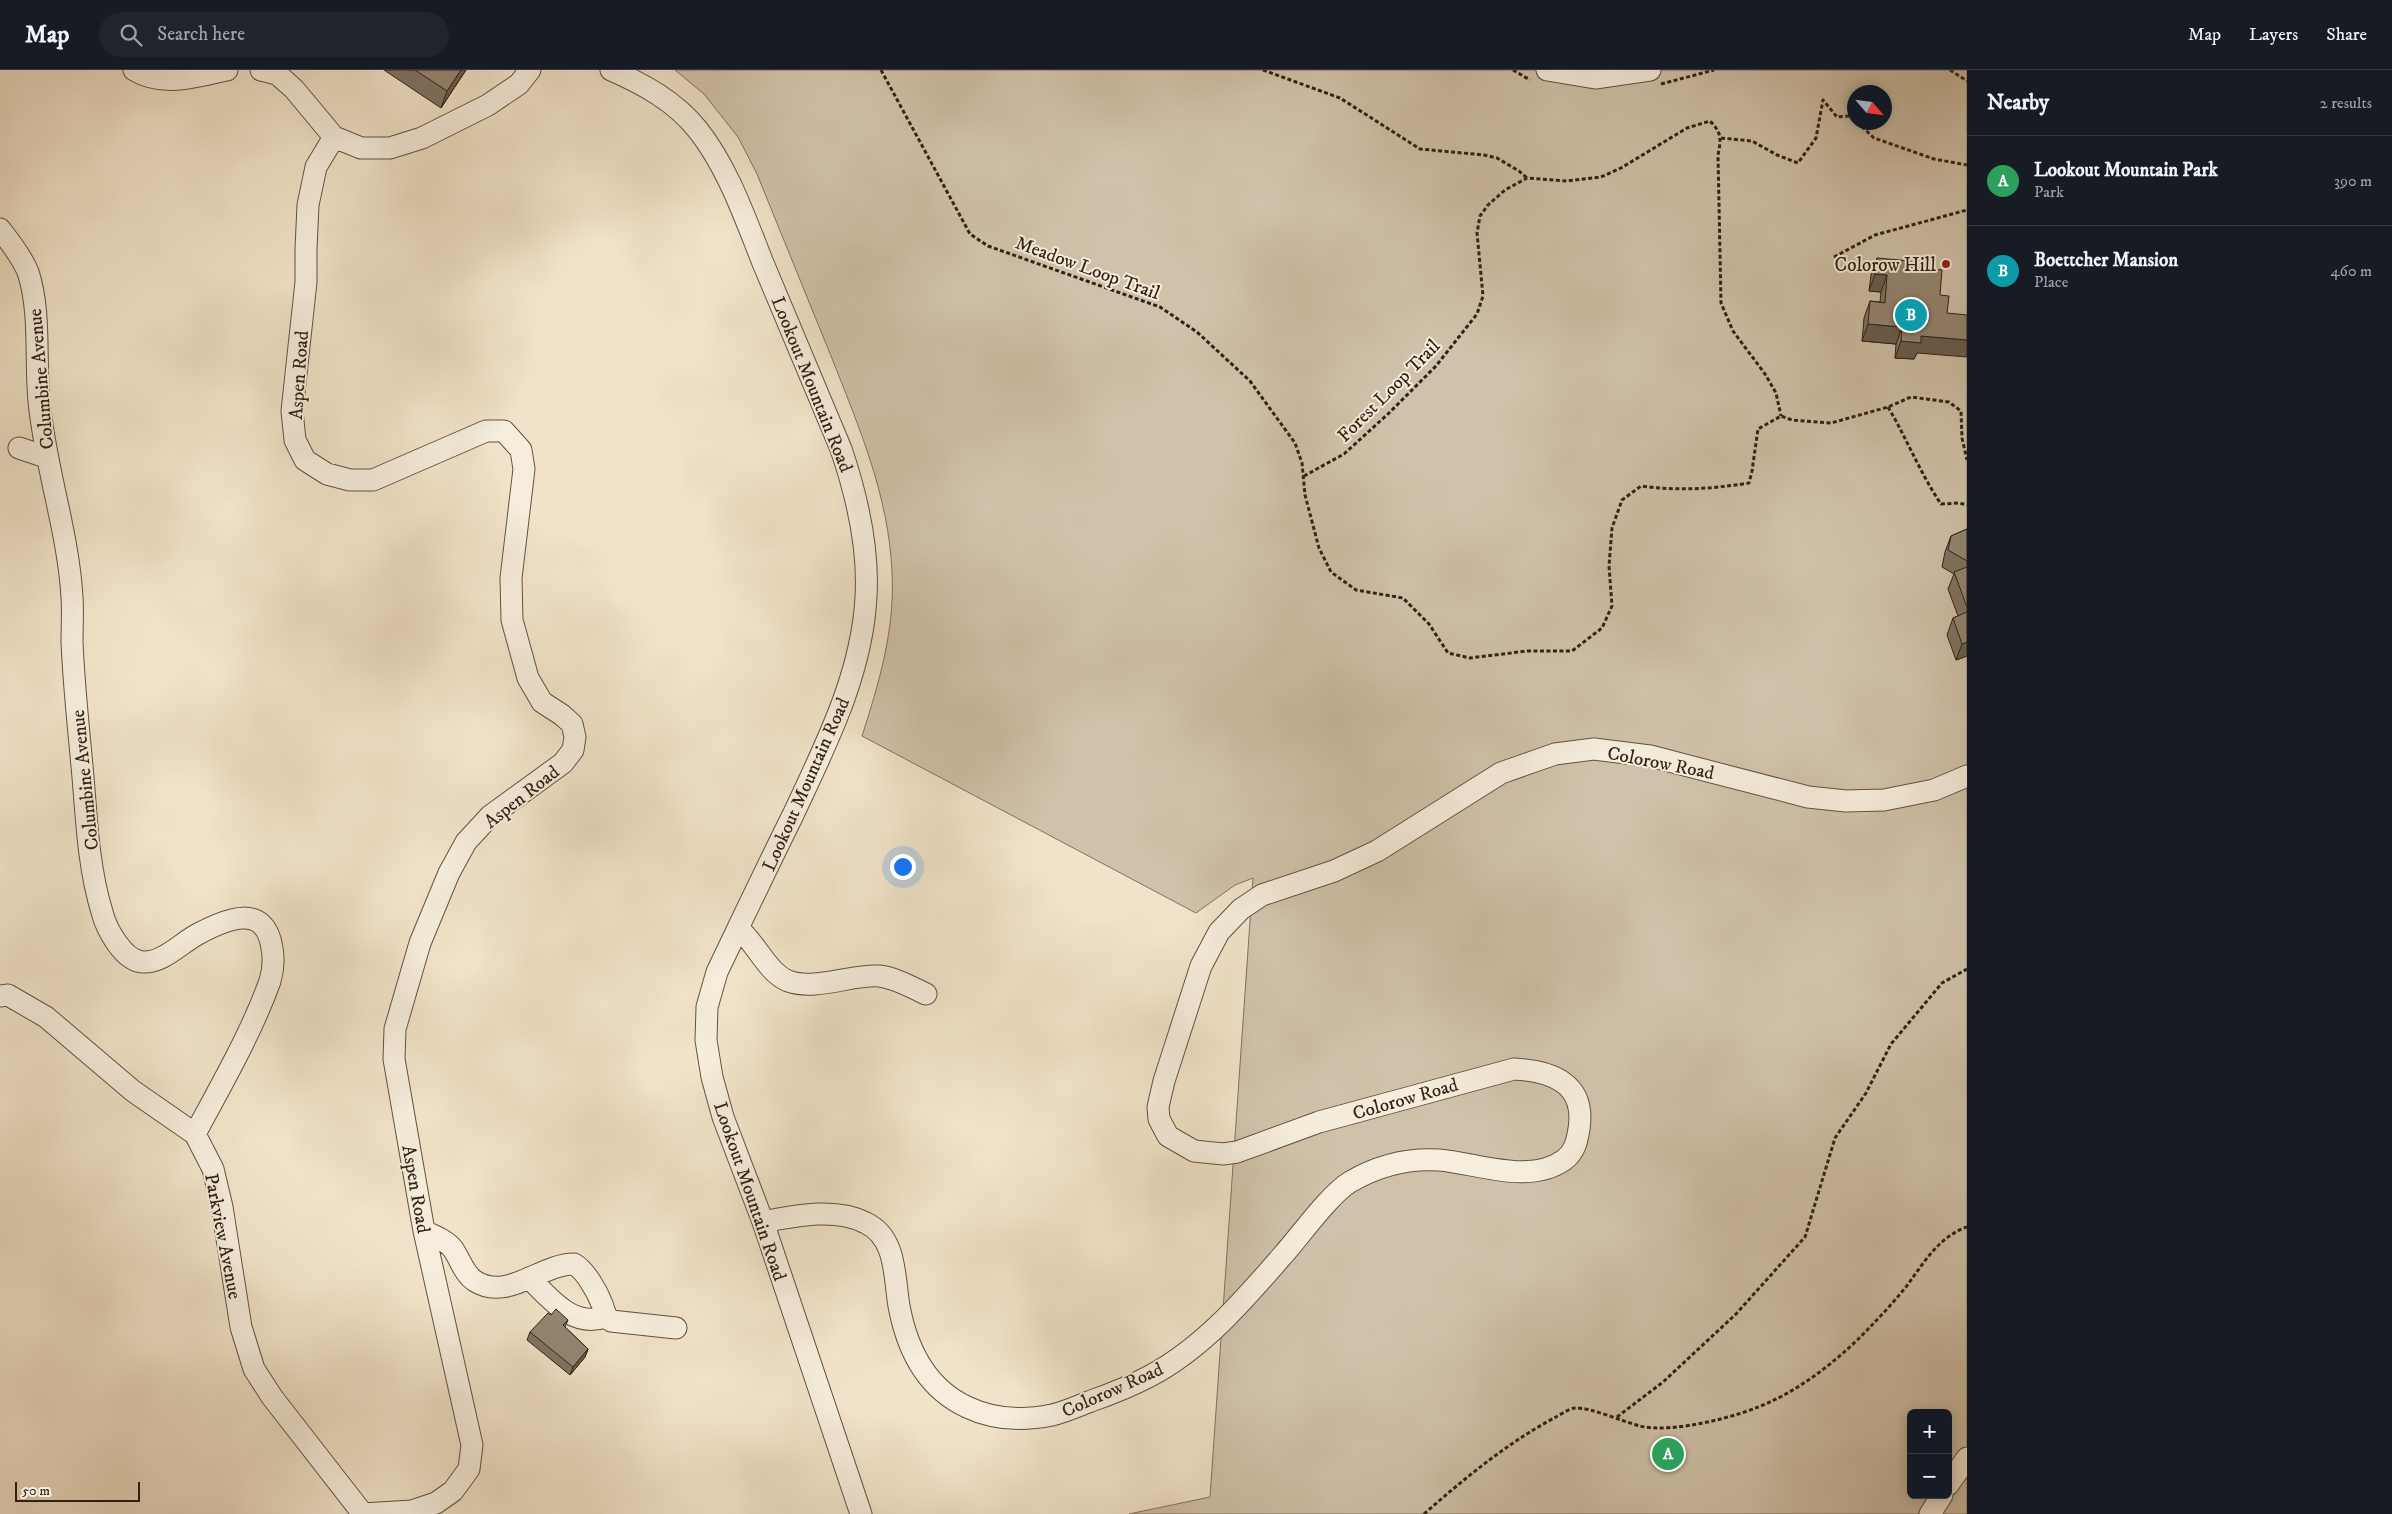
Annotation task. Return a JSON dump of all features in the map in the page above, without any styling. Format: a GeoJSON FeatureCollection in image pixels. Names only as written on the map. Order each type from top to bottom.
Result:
{"type":"FeatureCollection","features":[{"type":"Feature","properties":{"kind":"street"},"geometry":{"type":"LineString","coordinates":[[134,70],[156,80],[179,80],[228,70]]}},
{"type":"Feature","properties":{"kind":"street"},"geometry":{"type":"LineString","coordinates":[[261,70],[277,74],[294,89],[334,137],[362,148],[390,148],[422,138],[488,105],[519,84],[530,70]]}},
{"type":"Feature","properties":{"kind":"street","name":"Lookout Mountain Road"},"geometry":{"type":"LineString","coordinates":[[611,70],[645,85],[675,107],[697,130],[720,165],[744,216],[841,449],[854,487],[862,526],[866,597],[861,637],[845,696],[825,747],[718,972],[707,1007],[706,1040],[723,1117],[763,1222],[861,1514]]}},
{"type":"Feature","properties":{"kind":"street"},"geometry":{"type":"LineString","coordinates":[[1547,70],[1595,78],[1650,70]]}},
{"type":"Feature","properties":{"kind":"street","name":"Aspen Road"},"geometry":{"type":"LineString","coordinates":[[334,137],[316,167],[308,205],[306,282],[292,411],[295,440],[305,460],[327,474],[358,480],[373,480],[486,432],[504,431],[511,437],[521,450],[524,468],[511,578],[512,620],[528,678],[542,702],[572,724],[575,736],[573,750],[563,763],[490,816],[466,842],[449,873],[420,942],[395,1029],[394,1059],[424,1231],[472,1445],[469,1469],[453,1491],[436,1503],[412,1511],[363,1514]]}},
{"type":"Feature","properties":{"kind":"street","name":"Columbine Avenue"},"geometry":{"type":"LineString","coordinates":[[0,229],[27,271],[34,304],[38,401],[46,457],[57,498],[72,595],[73,659],[88,841],[100,907],[106,927],[128,956],[141,962],[155,960],[198,934],[242,916],[254,918],[264,926],[271,940],[274,958],[271,979],[248,1030],[195,1134]]}},
{"type":"Feature","properties":{"kind":"street"},"geometry":{"type":"LineString","coordinates":[[19,448],[46,457]]}},
{"type":"Feature","properties":{"kind":"street","name":"Colorow Road"},"geometry":{"type":"LineString","coordinates":[[763,1222],[798,1216],[841,1215],[868,1223],[885,1238],[893,1261],[904,1331],[915,1360],[930,1381],[953,1401],[982,1414],[1019,1420],[1054,1415],[1104,1397],[1151,1376],[1196,1346],[1233,1311],[1346,1184],[1377,1168],[1411,1160],[1438,1160],[1504,1170],[1547,1169],[1566,1159],[1576,1145],[1580,1118],[1576,1094],[1558,1078],[1540,1070],[1514,1069],[1319,1122],[1238,1152],[1222,1154],[1202,1153],[1176,1143],[1162,1128],[1159,1119],[1160,1094],[1208,947],[1219,932],[1241,909],[1271,892],[1334,871],[1378,851],[1501,773],[1555,754],[1594,749],[1650,756],[1808,797],[1846,800],[1884,800],[1934,790],[1967,776]]}},
{"type":"Feature","properties":{"kind":"street"},"geometry":{"type":"LineString","coordinates":[[738,928],[750,938],[769,967],[788,981],[831,983],[877,976],[892,978],[926,994]]}},
{"type":"Feature","properties":{"kind":"street","name":"Parkview Avenue"},"geometry":{"type":"LineString","coordinates":[[0,996],[8,995],[46,1017],[79,1048],[133,1091],[195,1134],[213,1169],[222,1206],[241,1326],[254,1369],[272,1397],[363,1514]]}},
{"type":"Feature","properties":{"kind":"street"},"geometry":{"type":"LineString","coordinates":[[424,1231],[446,1242],[466,1272],[475,1281],[492,1287],[505,1287],[574,1264],[581,1268],[602,1303],[605,1317],[611,1321],[676,1328]]}},
{"type":"Feature","properties":{"kind":"street"},"geometry":{"type":"LineString","coordinates":[[529,1278],[568,1314],[587,1321],[605,1317]]}},
{"type":"Feature","properties":{"kind":"street"},"geometry":{"type":"LineString","coordinates":[[1952,1479],[1967,1458]]}},
{"type":"Feature","properties":{"kind":"street"},"geometry":{"type":"LineString","coordinates":[[1930,1514],[1939,1499]]}},
{"type":"Feature","properties":{"kind":"path","name":"Meadow Loop Trail"},"geometry":{"type":"LineString","coordinates":[[881,70],[970,234],[988,246],[1160,307],[1185,322],[1258,391],[1300,454],[1304,476]]}},
{"type":"Feature","properties":{"kind":"path"},"geometry":{"type":"LineString","coordinates":[[1263,70],[1340,98],[1401,139],[1420,149],[1484,154],[1497,158],[1527,178],[1567,182],[1601,176],[1636,159],[1687,128],[1710,122],[1720,132],[1721,138],[1718,155],[1721,303],[1733,331],[1765,374],[1776,393],[1781,416]]}},
{"type":"Feature","properties":{"kind":"path"},"geometry":{"type":"LineString","coordinates":[[1950,70],[1967,81]]}},
{"type":"Feature","properties":{"kind":"path"},"geometry":{"type":"LineString","coordinates":[[1721,138],[1752,142],[1798,163],[1816,138],[1823,100],[1837,117],[1847,116]]}},
{"type":"Feature","properties":{"kind":"path"},"geometry":{"type":"LineString","coordinates":[[1866,130],[1874,138],[1934,159],[1967,165]]}},
{"type":"Feature","properties":{"kind":"path","name":"Forest Loop Trail"},"geometry":{"type":"LineString","coordinates":[[1304,476],[1344,454],[1389,413],[1436,366],[1471,321],[1483,296],[1477,233],[1480,216],[1488,205],[1504,190],[1527,178]]}},
{"type":"Feature","properties":{"kind":"path"},"geometry":{"type":"LineString","coordinates":[[1834,257],[1875,235],[1967,210]]}},
{"type":"Feature","properties":{"kind":"path"},"geometry":{"type":"LineString","coordinates":[[1304,476],[1306,495],[1319,548],[1331,572],[1356,590],[1403,598],[1428,624],[1448,653],[1470,658],[1527,651],[1572,651],[1602,628],[1612,606],[1609,566],[1612,528],[1622,500],[1641,486],[1668,490],[1709,490],[1749,483],[1758,429],[1781,416],[1792,420],[1831,423],[1888,407],[1911,397],[1949,402],[1961,411],[1962,438],[1967,460]]}},
{"type":"Feature","properties":{"kind":"path"},"geometry":{"type":"LineString","coordinates":[[1888,407],[1923,476],[1941,504],[1959,502],[1967,505]]}},
{"type":"Feature","properties":{"kind":"path"},"geometry":{"type":"LineString","coordinates":[[1617,1417],[1663,1382],[1736,1314],[1805,1236],[1835,1138],[1866,1093],[1891,1044],[1942,983],[1967,970]]}},
{"type":"Feature","properties":{"kind":"path"},"geometry":{"type":"LineString","coordinates":[[1424,1514],[1475,1470],[1527,1432],[1574,1408],[1617,1417],[1641,1426],[1676,1426],[1724,1418],[1773,1401],[1840,1356],[1871,1327],[1904,1289],[1934,1248],[1959,1230],[1967,1227]]}},
{"type":"Feature","properties":{"kind":"shaded area"},"geometry":{"type":"Polygon","coordinates":[[[675,70],[1967,70],[1967,1514],[1129,1514],[1210,1497],[1253,878],[1235,885],[1196,913],[862,736],[885,656],[891,615],[892,573],[890,544],[885,517],[871,462],[852,409],[757,174],[738,137],[704,94],[675,70]]]}},
{"type":"Feature","properties":{"kind":"building"},"geometry":{"type":"Polygon","coordinates":[[[415,70],[461,70],[447,91],[415,70]]]}},
{"type":"Feature","properties":{"kind":"building"},"geometry":{"type":"Polygon","coordinates":[[[1877,258],[1911,261],[1911,267],[1942,270],[1940,295],[1949,296],[1947,313],[1967,315],[1967,340],[1921,336],[1921,343],[1901,341],[1902,327],[1868,324],[1870,301],[1885,303],[1887,275],[1875,274],[1877,258]]]}},
{"type":"Feature","properties":{"kind":"building"},"geometry":{"type":"Polygon","coordinates":[[[1967,529],[1967,561],[1948,550],[1951,536],[1967,529]]]}},
{"type":"Feature","properties":{"kind":"building"},"geometry":{"type":"Polygon","coordinates":[[[1967,567],[1967,607],[1954,572],[1967,567]]]}},
{"type":"Feature","properties":{"kind":"building"},"geometry":{"type":"Polygon","coordinates":[[[1967,612],[1967,642],[1962,644],[1953,618],[1967,612]]]}},
{"type":"Feature","properties":{"kind":"building"},"geometry":{"type":"Polygon","coordinates":[[[556,1309],[568,1320],[563,1325],[588,1349],[573,1367],[530,1332],[548,1313],[551,1315],[556,1309]]]}},
{"type":"Feature","properties":{"kind":"place","name":"Colorow Hill"},"geometry":{"type":"Point","coordinates":[1946,264]}},
{"type":"Feature","properties":{"kind":"place","name":"Boettcher Mansion"},"geometry":{"type":"Point","coordinates":[1911,315]}},
{"type":"Feature","properties":{"kind":"place","name":"Lookout Mountain Park"},"geometry":{"type":"Point","coordinates":[1668,1454]}}]}
